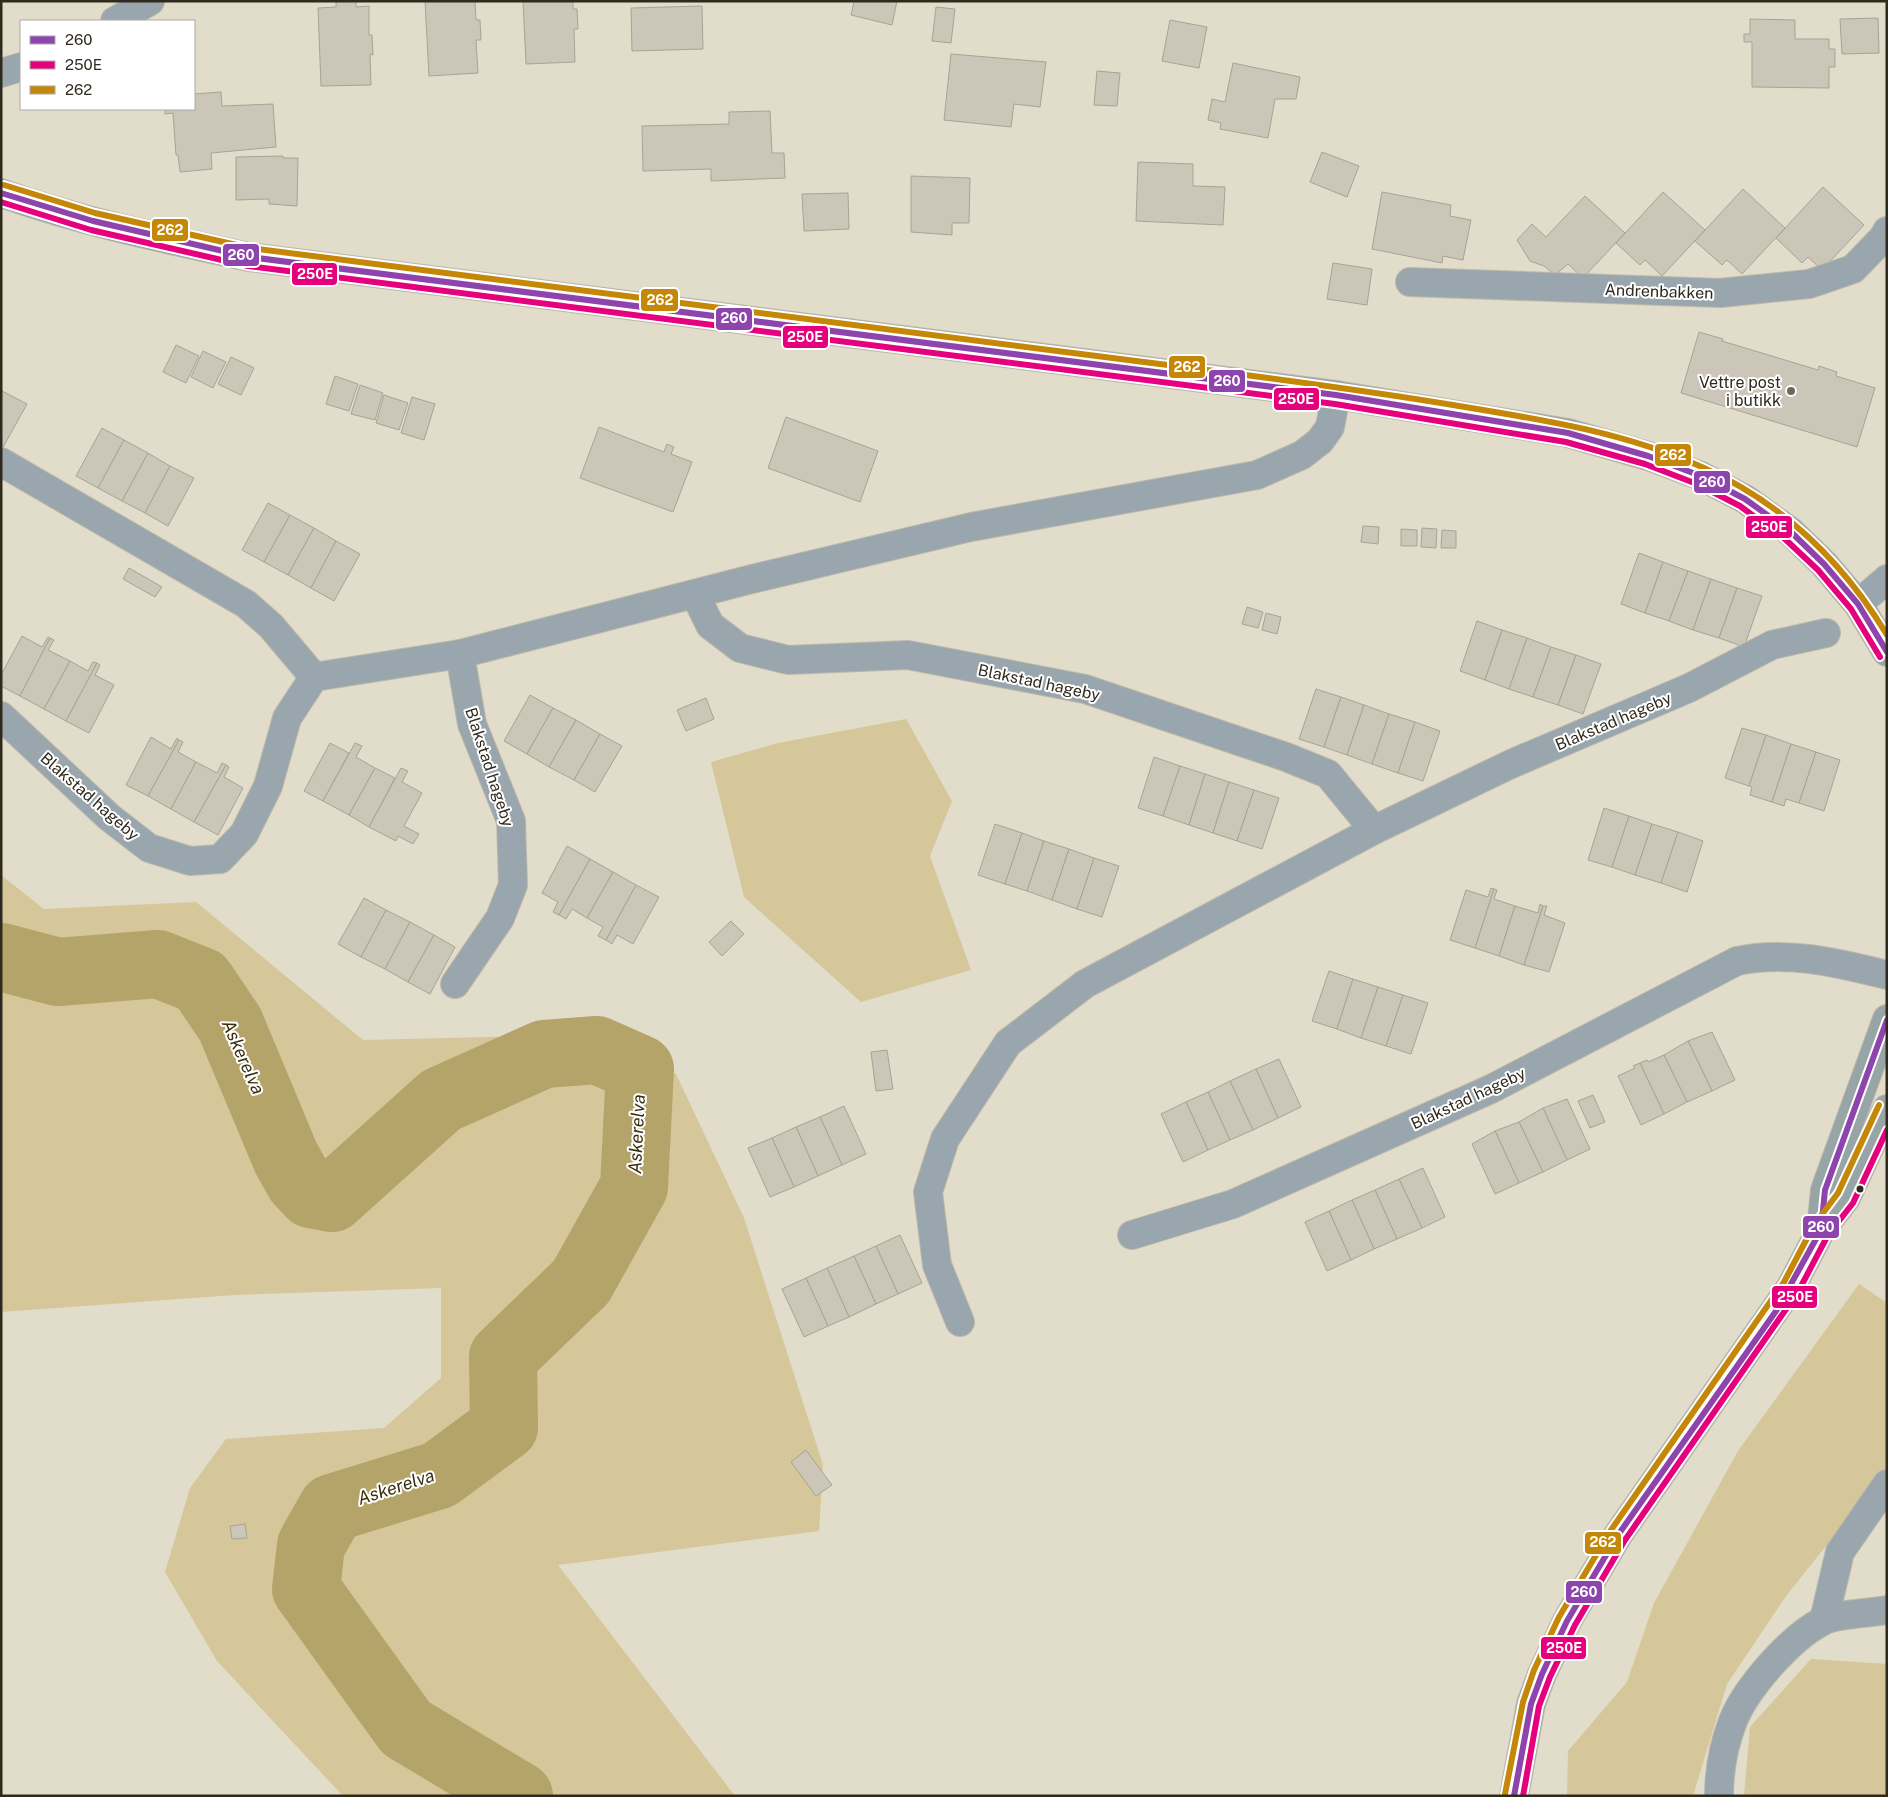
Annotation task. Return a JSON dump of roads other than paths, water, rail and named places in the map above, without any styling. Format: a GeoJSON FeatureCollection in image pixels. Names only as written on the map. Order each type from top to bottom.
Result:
{"type":"FeatureCollection","features":[{"type":"Feature","properties":{"kind":"main road"},"geometry":{"type":"LineString","coordinates":[[1,193],[44,208],[114,228],[249,257],[1336,395],[1568,432],[1648,456],[1701,476],[1745,498],[1791,532],[1824,564],[1858,604],[1887,652]]}},
{"type":"Feature","properties":{"kind":"main road"},"geometry":{"type":"LineString","coordinates":[[1821,1230],[1826,1190],[1887,1019]]}},
{"type":"Feature","properties":{"kind":"main road"},"geometry":{"type":"LineString","coordinates":[[1514,1796],[1532,1704],[1542,1674],[1567,1621],[1618,1535],[1776,1311],[1821,1230],[1846,1198],[1887,1109]]}},
{"type":"Feature","properties":{"kind":"street"},"geometry":{"type":"LineString","coordinates":[[117,20],[150,1]]}},
{"type":"Feature","properties":{"kind":"street"},"geometry":{"type":"LineString","coordinates":[[1,73],[20,67]]}},
{"type":"Feature","properties":{"kind":"street","name":"Andrenbakken"},"geometry":{"type":"LineString","coordinates":[[1410,282],[1720,293],[1809,284],[1853,269],[1884,238],[1887,231]]}},
{"type":"Feature","properties":{"kind":"street"},"geometry":{"type":"LineString","coordinates":[[1,462],[246,604],[271,626],[314,677],[460,654],[695,594],[971,527],[1257,475],[1302,455],[1320,441],[1330,427],[1336,395]]}},
{"type":"Feature","properties":{"kind":"street"},"geometry":{"type":"LineString","coordinates":[[1858,604],[1887,579]]}},
{"type":"Feature","properties":{"kind":"street","name":"Blakstad hageby"},"geometry":{"type":"LineString","coordinates":[[695,594],[710,626],[740,648],[788,660],[908,654],[1085,689],[1286,757],[1328,774],[1374,830]]}},
{"type":"Feature","properties":{"kind":"street","name":"Blakstad hageby"},"geometry":{"type":"LineString","coordinates":[[960,1322],[937,1265],[928,1192],[945,1138],[1008,1043],[1085,984],[1374,830],[1511,764],[1688,688],[1772,645],[1826,633]]}},
{"type":"Feature","properties":{"kind":"street","name":"Blakstad hageby"},"geometry":{"type":"LineString","coordinates":[[455,984],[500,918],[513,885],[511,821],[472,724],[460,654]]}},
{"type":"Feature","properties":{"kind":"street","name":"Blakstad hageby"},"geometry":{"type":"LineString","coordinates":[[1,716],[109,817],[149,848],[190,861],[220,858],[244,834],[268,786],[287,718],[314,677]]}},
{"type":"Feature","properties":{"kind":"street","name":"Blakstad hageby"},"geometry":{"type":"LineString","coordinates":[[1132,1235],[1233,1204],[1491,1089],[1736,961],[1758,956],[1780,956],[1848,965],[1887,975]]}},
{"type":"Feature","properties":{"kind":"street"},"geometry":{"type":"LineString","coordinates":[[1824,1620],[1840,1552],[1887,1484]]}},
{"type":"Feature","properties":{"kind":"street"},"geometry":{"type":"LineString","coordinates":[[1719,1796],[1719,1777],[1733,1721],[1756,1683],[1788,1646],[1824,1620],[1887,1610]]}},
{"type":"Feature","properties":{"kind":"waterway","name":"Askerelva"},"geometry":{"type":"LineString","coordinates":[[1,957],[58,972],[158,964],[201,981],[230,1024],[286,1158],[299,1181],[311,1194],[332,1198],[441,1100],[544,1054],[597,1050],[640,1069],[634,1187],[581,1282],[503,1357],[504,1427],[439,1475],[332,1508],[311,1545],[306,1589],[406,1728],[519,1796]]}},
{"type":"Feature","properties":{"kind":"place","name":"Vettre post i butikk"},"geometry":{"type":"Point","coordinates":[1791,391]}}]}
